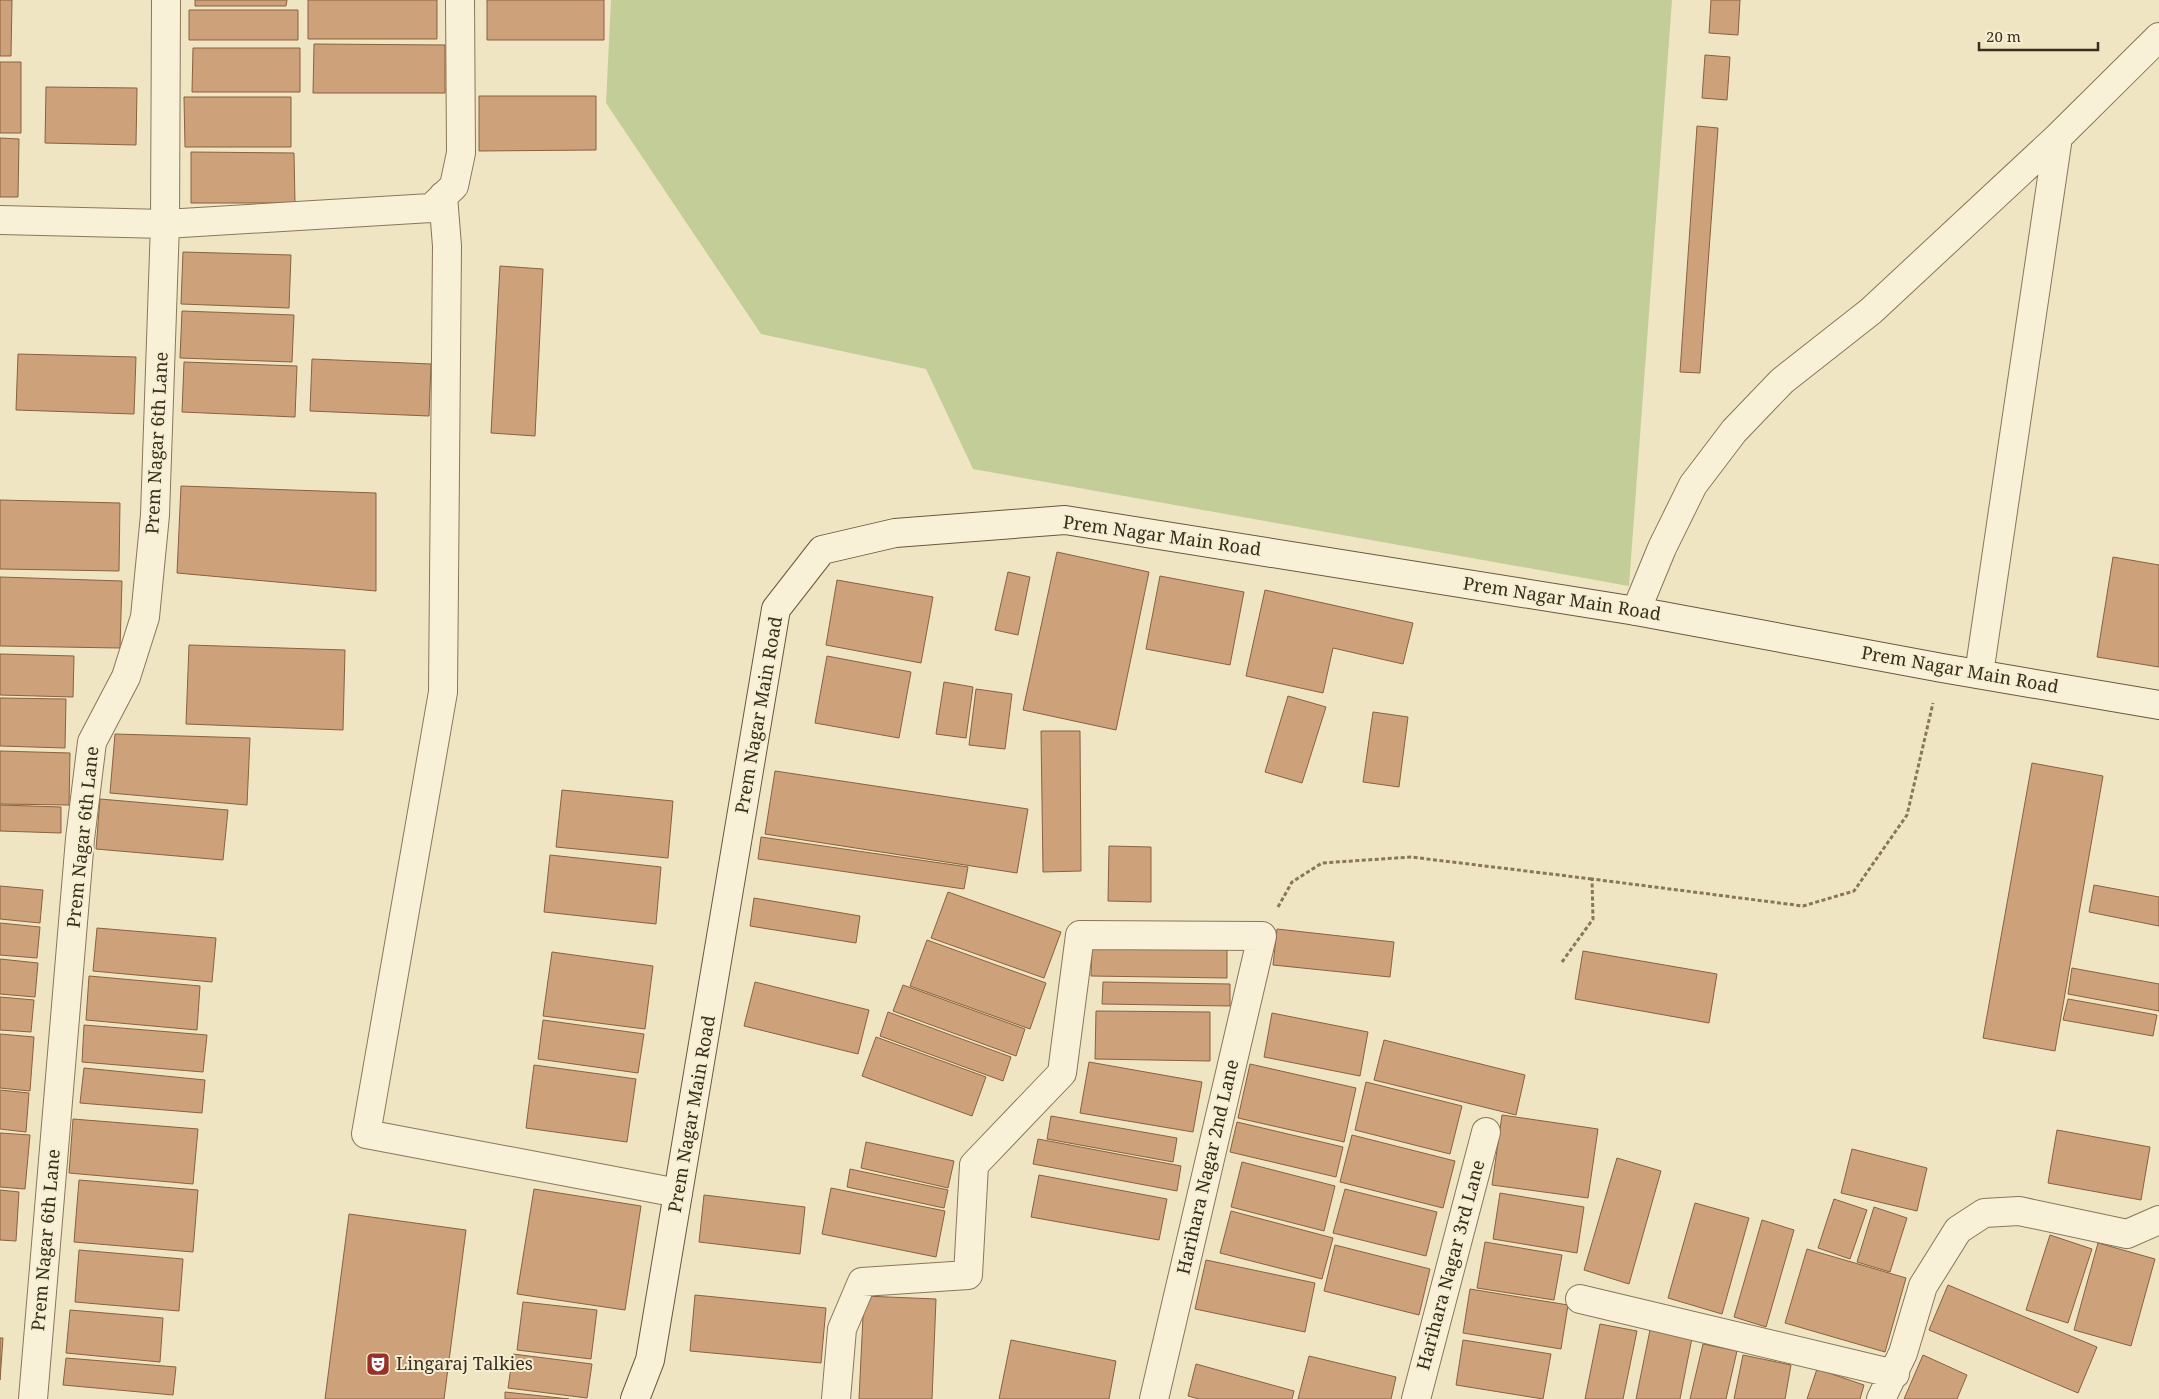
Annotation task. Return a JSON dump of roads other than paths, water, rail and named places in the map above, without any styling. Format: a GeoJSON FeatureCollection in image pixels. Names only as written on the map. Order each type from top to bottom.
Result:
{"type":"FeatureCollection","features":[{"type":"Feature","properties":{"kind":"street","name":"Prem Nagar 6th Lane"},"geometry":{"type":"LineString","coordinates":[[33,1399],[80,839],[92,742],[126,676],[145,617],[155,515],[166,224],[166,0]]}},
{"type":"Feature","properties":{"kind":"street"},"geometry":{"type":"LineString","coordinates":[[0,220],[166,224],[431,208],[454,186],[461,154],[460,0]]}},
{"type":"Feature","properties":{"kind":"street"},"geometry":{"type":"LineString","coordinates":[[1636,611],[1662,548],[1694,485],[1734,431],[1782,380],[1871,311],[2058,137],[2159,37]]}},
{"type":"Feature","properties":{"kind":"street"},"geometry":{"type":"LineString","coordinates":[[1979,674],[2058,137]]}},
{"type":"Feature","properties":{"kind":"street"},"geometry":{"type":"LineString","coordinates":[[443,196],[446,246],[443,692],[366,1134],[678,1193]]}},
{"type":"Feature","properties":{"kind":"street","name":"Prem Nagar Main Road"},"geometry":{"type":"LineString","coordinates":[[635,1399],[650,1360],[776,609],[822,550],[895,533],[1065,520],[1636,611],[1942,668],[2159,705]]}},
{"type":"Feature","properties":{"kind":"street","name":"Harihara Nagar 2nd Lane"},"geometry":{"type":"LineString","coordinates":[[836,1399],[842,1329],[862,1282],[968,1275],[974,1164],[1062,1073],[1080,935],[1262,936],[1154,1399]]}},
{"type":"Feature","properties":{"kind":"street","name":"Harihara Nagar 3rd Lane"},"geometry":{"type":"LineString","coordinates":[[1416,1399],[1486,1132]]}},
{"type":"Feature","properties":{"kind":"street"},"geometry":{"type":"LineString","coordinates":[[1882,1399],[1894,1374],[1923,1286],[1958,1230],[1984,1213],[2019,1211],[2127,1234],[2159,1220]]}},
{"type":"Feature","properties":{"kind":"street"},"geometry":{"type":"LineString","coordinates":[[1580,1299],[1894,1374]]}},
{"type":"Feature","properties":{"kind":"place","name":"Lingaraj Talkies"},"geometry":{"type":"Point","coordinates":[378,1364]}}]}
